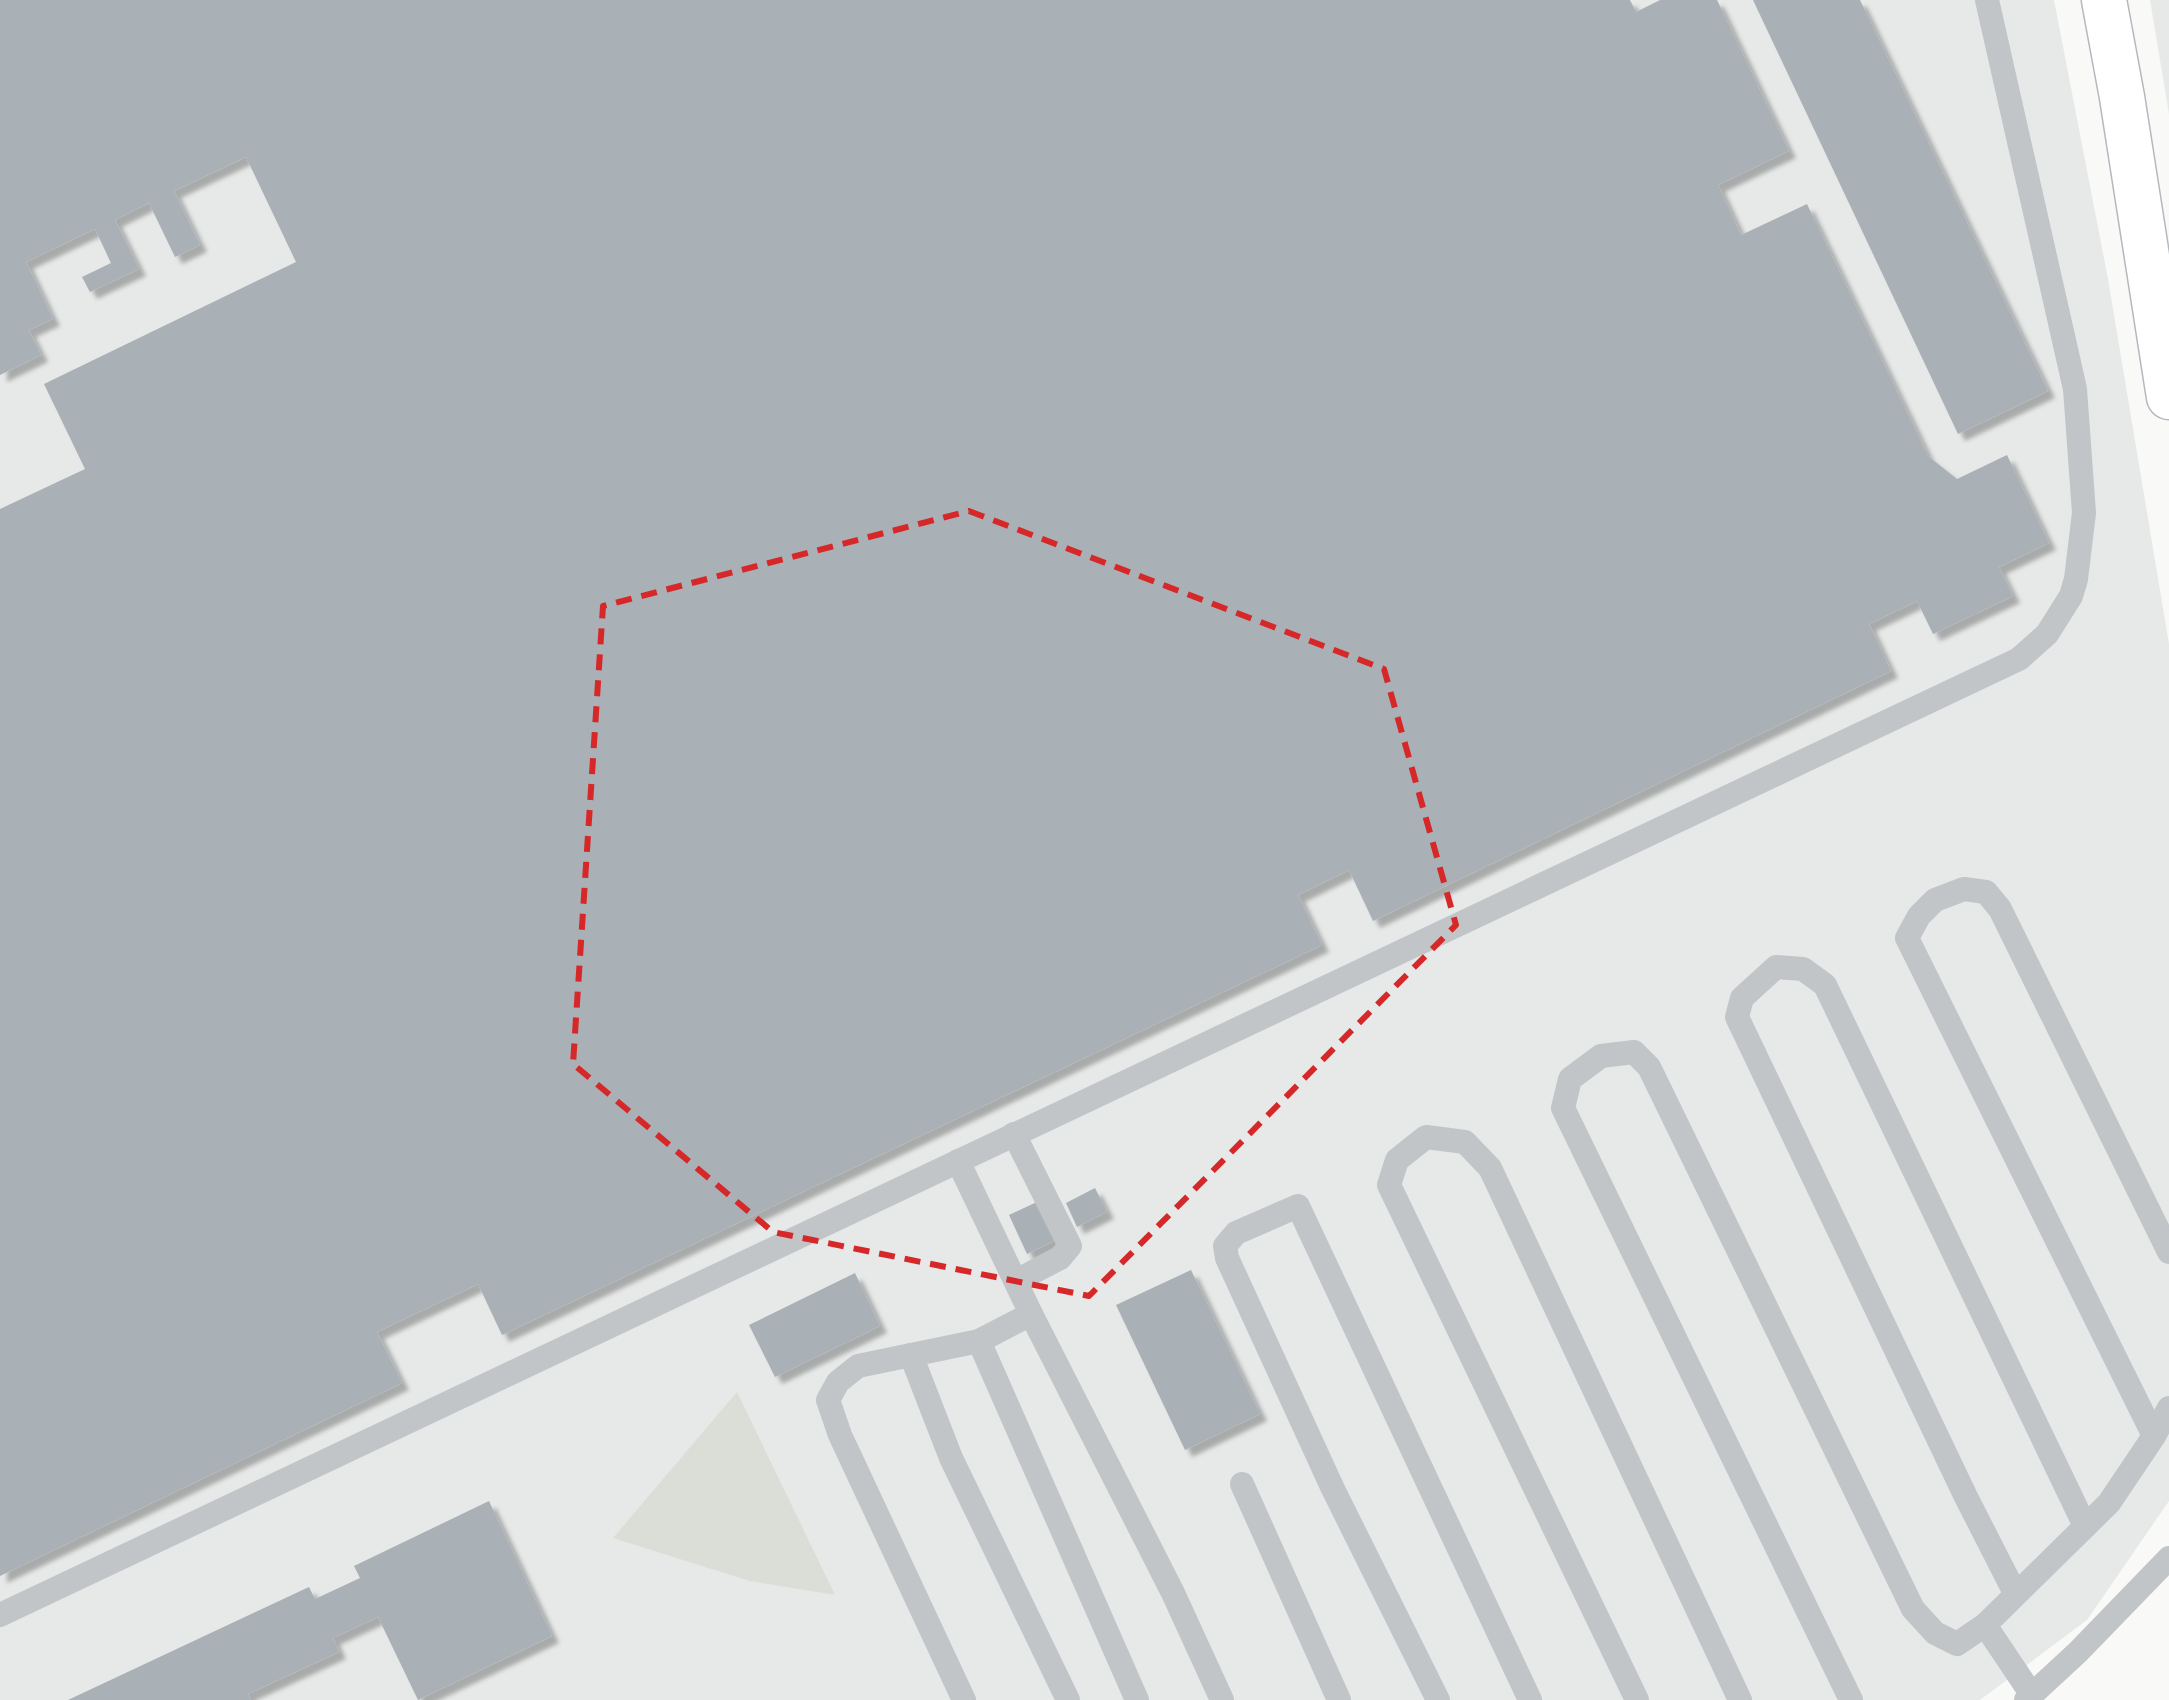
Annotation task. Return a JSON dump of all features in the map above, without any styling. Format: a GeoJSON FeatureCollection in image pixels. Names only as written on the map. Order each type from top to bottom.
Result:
{"type":"FeatureCollection","features":[{"type":"Feature","properties":{"kind":"street"},"geometry":{"type":"LineString","coordinates":[[2104,0],[2169,397]]}},
{"type":"Feature","properties":{"kind":"lane"},"geometry":{"type":"LineString","coordinates":[[0,1615],[2019,659],[2047,634],[2071,596],[2084,513],[2075,389],[1987,0]]}},
{"type":"Feature","properties":{"kind":"lane"},"geometry":{"type":"LineString","coordinates":[[2154,1436],[1907,938],[1919,916],[1935,900],[1964,889],[1986,892],[2000,909],[2169,1252]]}},
{"type":"Feature","properties":{"kind":"lane"},"geometry":{"type":"LineString","coordinates":[[2015,1593],[1959,1483],[1737,1017],[1742,998],[1776,967],[1803,969],[1825,985],[2085,1526]]}},
{"type":"Feature","properties":{"kind":"lane"},"geometry":{"type":"LineString","coordinates":[[1851,1700],[1563,1108],[1570,1079],[1601,1056],[1634,1052],[1649,1067],[1913,1609],[1935,1633],[1957,1644],[1985,1625],[2109,1503],[2169,1408]]}},
{"type":"Feature","properties":{"kind":"lane"},"geometry":{"type":"LineString","coordinates":[[1014,1134],[1070,1246],[1060,1258],[1016,1281]]}},
{"type":"Feature","properties":{"kind":"lane"},"geometry":{"type":"LineString","coordinates":[[1637,1700],[1389,1185],[1397,1160],[1426,1137],[1465,1142],[1490,1168],[1740,1700]]}},
{"type":"Feature","properties":{"kind":"lane"},"geometry":{"type":"LineString","coordinates":[[958,1161],[1031,1314],[1173,1593],[1222,1700]]}},
{"type":"Feature","properties":{"kind":"lane"},"geometry":{"type":"LineString","coordinates":[[1438,1700],[1333,1489],[1227,1258],[1225,1246],[1236,1233],[1298,1206],[1530,1700]]}},
{"type":"Feature","properties":{"kind":"lane"},"geometry":{"type":"LineString","coordinates":[[964,1700],[840,1435],[828,1400],[838,1382],[858,1366],[979,1341],[1031,1314]]}},
{"type":"Feature","properties":{"kind":"lane"},"geometry":{"type":"LineString","coordinates":[[979,1341],[1137,1700]]}},
{"type":"Feature","properties":{"kind":"lane"},"geometry":{"type":"LineString","coordinates":[[911,1355],[951,1458],[1068,1700]]}},
{"type":"Feature","properties":{"kind":"lane"},"geometry":{"type":"LineString","coordinates":[[1242,1484],[1339,1700]]}},
{"type":"Feature","properties":{"kind":"lane"},"geometry":{"type":"LineString","coordinates":[[1985,1625],[2029,1698],[2169,1558]]}},
{"type":"Feature","properties":{"kind":"highlighted area"},"geometry":{"type":"Polygon","coordinates":[[[969,511],[1384,669],[1456,925],[1089,1296],[773,1232],[573,1064],[603,606],[969,511]]]}},
{"type":"Feature","properties":{"kind":"shaded area"},"geometry":{"type":"Polygon","coordinates":[[[0,0],[2054,0],[2108,279],[2169,644],[2169,1501],[2087,1620],[1980,1700],[0,1700],[0,0]]]}},
{"type":"Feature","properties":{"kind":"shaded area"},"geometry":{"type":"Polygon","coordinates":[[[2150,0],[2169,0],[2169,114],[2150,0]]]}},
{"type":"Feature","properties":{"kind":"shaded area"},"geometry":{"type":"Polygon","coordinates":[[[737,1392],[835,1595],[750,1581],[613,1538],[737,1392]]]}},
{"type":"Feature","properties":{"kind":"building"},"geometry":{"type":"Polygon","coordinates":[[[0,0],[1630,0],[1636,12],[1660,0],[1717,0],[1789,151],[1718,185],[1741,235],[1807,204],[1928,456],[1957,479],[2007,455],[2049,543],[1999,567],[2013,596],[1933,634],[1917,601],[1869,624],[1891,671],[1373,921],[1349,870],[1298,895],[1322,945],[502,1335],[478,1284],[377,1332],[402,1383],[0,1576],[0,509],[85,469],[44,384],[296,262],[246,157],[174,191],[200,245],[175,257],[149,203],[115,220],[139,269],[90,292],[82,277],[111,263],[95,229],[26,262],[53,319],[29,330],[41,355],[0,375],[0,0]]]}},
{"type":"Feature","properties":{"kind":"building"},"geometry":{"type":"Polygon","coordinates":[[[1753,0],[1860,0],[2048,391],[1958,434],[1753,0]]]}},
{"type":"Feature","properties":{"kind":"building"},"geometry":{"type":"Polygon","coordinates":[[[1095,1188],[1107,1212],[1077,1227],[1066,1203],[1095,1188]]]}},
{"type":"Feature","properties":{"kind":"building"},"geometry":{"type":"Polygon","coordinates":[[[1039,1201],[1058,1239],[1027,1254],[1009,1215],[1039,1201]]]}},
{"type":"Feature","properties":{"kind":"building"},"geometry":{"type":"Polygon","coordinates":[[[1191,1270],[1260,1414],[1185,1450],[1116,1305],[1191,1270]]]}},
{"type":"Feature","properties":{"kind":"building"},"geometry":{"type":"Polygon","coordinates":[[[855,1273],[880,1326],[775,1377],[749,1325],[855,1273]]]}},
{"type":"Feature","properties":{"kind":"building"},"geometry":{"type":"Polygon","coordinates":[[[489,1501],[552,1636],[418,1700],[378,1617],[333,1638],[339,1652],[248,1694],[251,1700],[68,1700],[309,1587],[315,1599],[360,1578],[354,1566],[489,1501]]]}}]}
